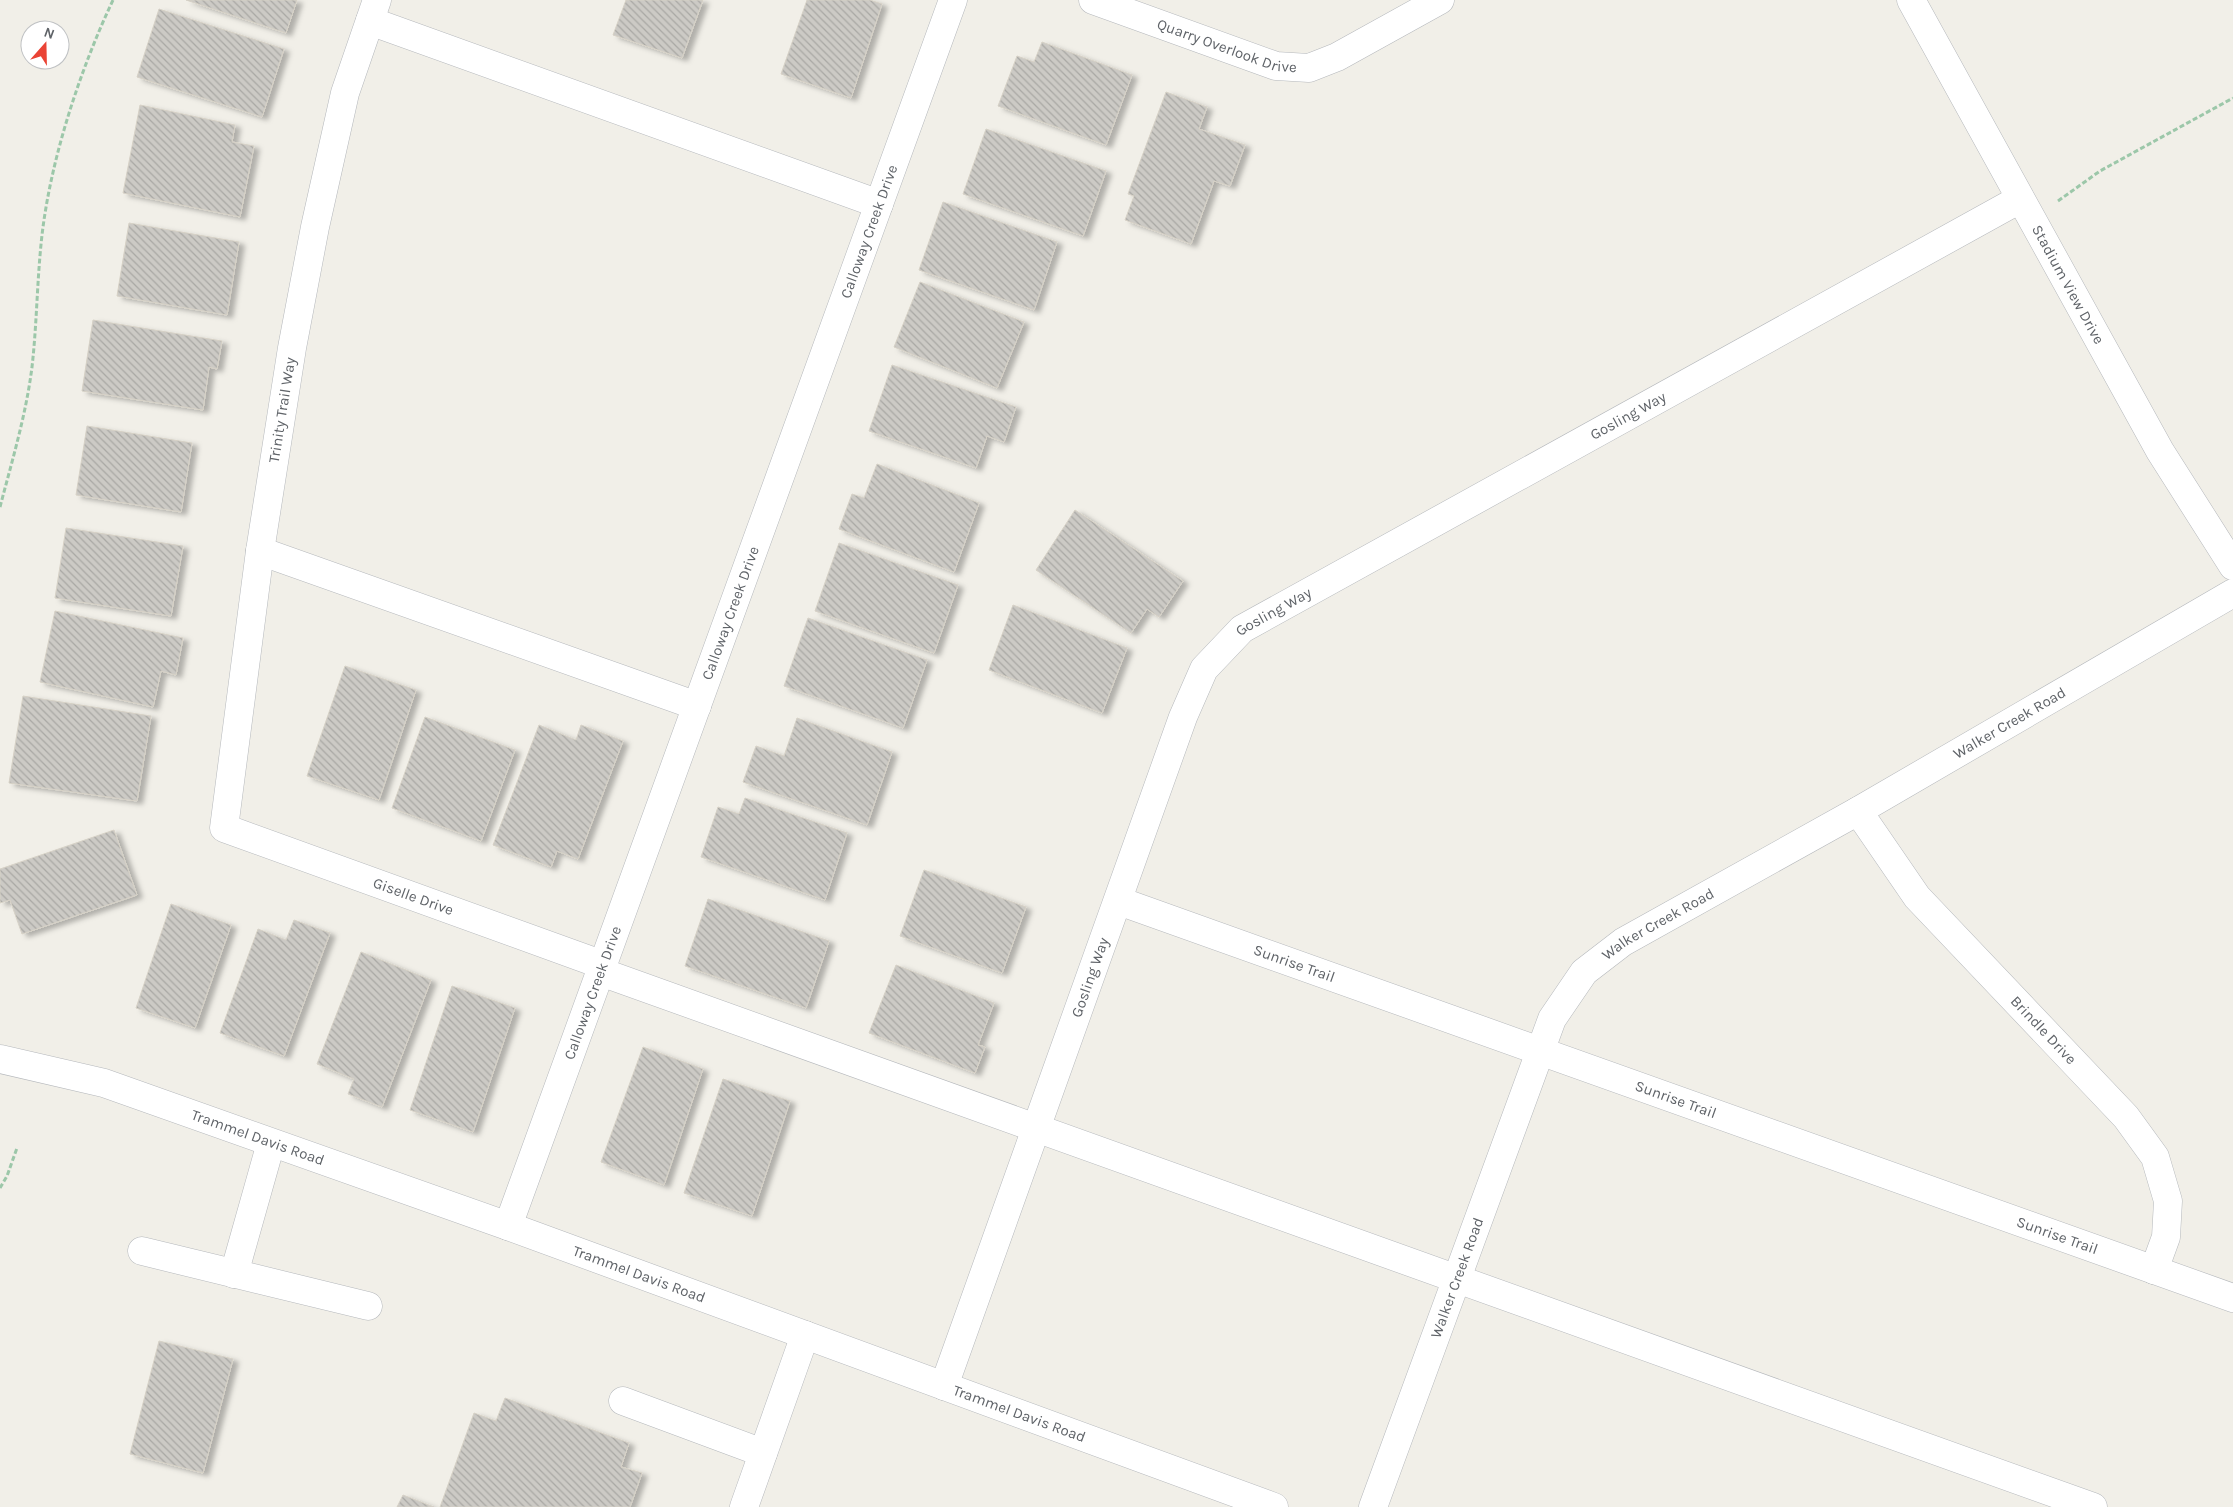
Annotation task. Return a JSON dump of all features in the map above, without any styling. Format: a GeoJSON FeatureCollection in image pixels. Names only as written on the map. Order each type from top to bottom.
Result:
{"type":"FeatureCollection","features":[{"type":"Feature","properties":{"kind":"street","name":"Calloway Creek Drive"},"geometry":{"type":"LineString","coordinates":[[508,1226],[953,0]]}},
{"type":"Feature","properties":{"kind":"street","name":"Quarry Overlook Drive"},"geometry":{"type":"LineString","coordinates":[[1093,0],[1276,66],[1309,68],[1337,57],[1440,0]]}},
{"type":"Feature","properties":{"kind":"street","name":"Stadium View Drive"},"geometry":{"type":"LineString","coordinates":[[1911,0],[2160,451],[2233,566]]}},
{"type":"Feature","properties":{"kind":"street"},"geometry":{"type":"LineString","coordinates":[[374,10],[879,204]]}},
{"type":"Feature","properties":{"kind":"street","name":"Trinity Trail Way"},"geometry":{"type":"LineString","coordinates":[[224,828],[260,551],[292,348],[315,227],[345,93],[374,10]]}},
{"type":"Feature","properties":{"kind":"street","name":"Gosling Way"},"geometry":{"type":"LineString","coordinates":[[944,1386],[1038,1128],[1183,717],[1204,669],[1242,629],[2026,207]]}},
{"type":"Feature","properties":{"kind":"street"},"geometry":{"type":"LineString","coordinates":[[260,551],[697,706]]}},
{"type":"Feature","properties":{"kind":"street","name":"Walker Creek Road"},"geometry":{"type":"LineString","coordinates":[[1373,1507],[1552,1019],[1584,972],[1623,942],[1858,811],[2233,593]]}},
{"type":"Feature","properties":{"kind":"street","name":"Brindle Drive"},"geometry":{"type":"LineString","coordinates":[[1858,811],[1917,898],[2126,1117],[2155,1157],[2168,1201],[2166,1237],[2154,1270]]}},
{"type":"Feature","properties":{"kind":"street","name":"Giselle Drive"},"geometry":{"type":"LineString","coordinates":[[224,828],[1038,1128],[2092,1507]]}},
{"type":"Feature","properties":{"kind":"street","name":"Sunrise Trail"},"geometry":{"type":"LineString","coordinates":[[1119,901],[2233,1298]]}},
{"type":"Feature","properties":{"kind":"street","name":"Trammel Davis Road"},"geometry":{"type":"LineString","coordinates":[[0,1059],[104,1083],[508,1226],[1274,1507]]}},
{"type":"Feature","properties":{"kind":"street"},"geometry":{"type":"LineString","coordinates":[[234,1274],[272,1143]]}},
{"type":"Feature","properties":{"kind":"street"},"geometry":{"type":"LineString","coordinates":[[142,1251],[368,1306]]}},
{"type":"Feature","properties":{"kind":"street"},"geometry":{"type":"LineString","coordinates":[[744,1507],[805,1335]]}},
{"type":"Feature","properties":{"kind":"street"},"geometry":{"type":"LineString","coordinates":[[623,1401],[763,1453]]}},
{"type":"Feature","properties":{"kind":"path"},"geometry":{"type":"LineString","coordinates":[[0,507],[25,410],[36,327],[42,234],[58,155],[92,46],[113,0]]}},
{"type":"Feature","properties":{"kind":"path"},"geometry":{"type":"LineString","coordinates":[[2026,207],[2069,195],[2100,171],[2233,98]]}},
{"type":"Feature","properties":{"kind":"path"},"geometry":{"type":"LineString","coordinates":[[0,1188],[7,1176],[17,1148]]}},
{"type":"Feature","properties":{"kind":"building"},"geometry":{"type":"Polygon","coordinates":[[[186,0],[297,0],[286,33],[186,0]]]}},
{"type":"Feature","properties":{"kind":"building"},"geometry":{"type":"Polygon","coordinates":[[[626,0],[703,0],[682,58],[613,35],[626,0]]]}},
{"type":"Feature","properties":{"kind":"building"},"geometry":{"type":"Polygon","coordinates":[[[807,0],[870,0],[882,4],[851,98],[781,74],[807,0]]]}},
{"type":"Feature","properties":{"kind":"building"},"geometry":{"type":"Polygon","coordinates":[[[159,9],[284,49],[262,117],[137,77],[159,9]]]}},
{"type":"Feature","properties":{"kind":"building"},"geometry":{"type":"Polygon","coordinates":[[[1042,42],[1132,75],[1106,145],[998,106],[1017,56],[1034,62],[1042,42]]]}},
{"type":"Feature","properties":{"kind":"building"},"geometry":{"type":"Polygon","coordinates":[[[1166,92],[1207,107],[1199,129],[1245,145],[1230,186],[1214,181],[1191,244],[1125,220],[1134,196],[1128,194],[1166,92]]]}},
{"type":"Feature","properties":{"kind":"building"},"geometry":{"type":"Polygon","coordinates":[[[140,105],[235,125],[232,142],[254,146],[240,217],[123,193],[140,105]]]}},
{"type":"Feature","properties":{"kind":"building"},"geometry":{"type":"Polygon","coordinates":[[[986,129],[1106,171],[1083,236],[963,194],[986,129]]]}},
{"type":"Feature","properties":{"kind":"building"},"geometry":{"type":"Polygon","coordinates":[[[943,202],[1057,242],[1034,310],[919,270],[943,202]]]}},
{"type":"Feature","properties":{"kind":"building"},"geometry":{"type":"Polygon","coordinates":[[[129,223],[239,242],[227,315],[117,296],[129,223]]]}},
{"type":"Feature","properties":{"kind":"building"},"geometry":{"type":"Polygon","coordinates":[[[920,282],[1024,322],[997,388],[894,347],[920,282]]]}},
{"type":"Feature","properties":{"kind":"building"},"geometry":{"type":"Polygon","coordinates":[[[93,320],[222,341],[217,369],[209,367],[203,410],[82,391],[93,320]]]}},
{"type":"Feature","properties":{"kind":"building"},"geometry":{"type":"Polygon","coordinates":[[[892,365],[1016,407],[1004,442],[987,436],[976,468],[869,431],[892,365]]]}},
{"type":"Feature","properties":{"kind":"building"},"geometry":{"type":"Polygon","coordinates":[[[87,426],[192,443],[181,512],[76,495],[87,426]]]}},
{"type":"Feature","properties":{"kind":"building"},"geometry":{"type":"Polygon","coordinates":[[[877,464],[979,503],[954,572],[839,529],[852,494],[864,498],[877,464]]]}},
{"type":"Feature","properties":{"kind":"building"},"geometry":{"type":"Polygon","coordinates":[[[1075,510],[1183,581],[1159,617],[1147,609],[1131,633],[1036,570],[1075,510]]]}},
{"type":"Feature","properties":{"kind":"building"},"geometry":{"type":"Polygon","coordinates":[[[66,528],[183,546],[171,616],[55,598],[66,528]]]}},
{"type":"Feature","properties":{"kind":"building"},"geometry":{"type":"Polygon","coordinates":[[[839,543],[958,585],[934,653],[815,611],[839,543]]]}},
{"type":"Feature","properties":{"kind":"building"},"geometry":{"type":"Polygon","coordinates":[[[1013,605],[1127,648],[1102,713],[989,670],[1013,605]]]}},
{"type":"Feature","properties":{"kind":"building"},"geometry":{"type":"Polygon","coordinates":[[[55,611],[183,638],[176,675],[161,671],[153,707],[40,682],[55,611]]]}},
{"type":"Feature","properties":{"kind":"building"},"geometry":{"type":"Polygon","coordinates":[[[808,618],[927,660],[903,728],[784,686],[808,618]]]}},
{"type":"Feature","properties":{"kind":"building"},"geometry":{"type":"Polygon","coordinates":[[[345,666],[416,690],[379,800],[307,776],[345,666]]]}},
{"type":"Feature","properties":{"kind":"building"},"geometry":{"type":"Polygon","coordinates":[[[23,696],[151,716],[137,801],[9,783],[23,696]]]}},
{"type":"Feature","properties":{"kind":"building"},"geometry":{"type":"Polygon","coordinates":[[[425,717],[515,750],[481,841],[392,808],[425,717]]]}},
{"type":"Feature","properties":{"kind":"building"},"geometry":{"type":"Polygon","coordinates":[[[797,718],[892,752],[867,825],[743,782],[756,746],[784,756],[797,718]]]}},
{"type":"Feature","properties":{"kind":"building"},"geometry":{"type":"Polygon","coordinates":[[[539,725],[576,740],[581,725],[623,741],[578,859],[557,851],[551,867],[493,845],[539,725]]]}},
{"type":"Feature","properties":{"kind":"building"},"geometry":{"type":"Polygon","coordinates":[[[745,798],[847,833],[825,900],[701,857],[718,807],[739,814],[745,798]]]}},
{"type":"Feature","properties":{"kind":"building"},"geometry":{"type":"Polygon","coordinates":[[[114,830],[137,895],[22,934],[10,900],[0,903],[0,869],[114,830]]]}},
{"type":"Feature","properties":{"kind":"building"},"geometry":{"type":"Polygon","coordinates":[[[924,870],[1026,907],[1002,973],[900,936],[924,870]]]}},
{"type":"Feature","properties":{"kind":"building"},"geometry":{"type":"Polygon","coordinates":[[[708,899],[829,941],[806,1008],[685,966],[708,899]]]}},
{"type":"Feature","properties":{"kind":"building"},"geometry":{"type":"Polygon","coordinates":[[[171,904],[231,925],[195,1028],[136,1008],[171,904]]]}},
{"type":"Feature","properties":{"kind":"building"},"geometry":{"type":"Polygon","coordinates":[[[294,920],[330,933],[284,1056],[220,1033],[258,929],[286,940],[294,920]]]}},
{"type":"Feature","properties":{"kind":"building"},"geometry":{"type":"Polygon","coordinates":[[[361,952],[431,980],[382,1107],[348,1094],[354,1079],[317,1064],[361,952]]]}},
{"type":"Feature","properties":{"kind":"building"},"geometry":{"type":"Polygon","coordinates":[[[896,965],[994,1003],[978,1045],[985,1047],[975,1073],[869,1033],[896,965]]]}},
{"type":"Feature","properties":{"kind":"building"},"geometry":{"type":"Polygon","coordinates":[[[452,986],[515,1008],[473,1132],[410,1110],[452,986]]]}},
{"type":"Feature","properties":{"kind":"building"},"geometry":{"type":"Polygon","coordinates":[[[643,1047],[703,1069],[664,1185],[601,1162],[643,1047]]]}},
{"type":"Feature","properties":{"kind":"building"},"geometry":{"type":"Polygon","coordinates":[[[723,1079],[790,1101],[752,1216],[684,1193],[723,1079]]]}},
{"type":"Feature","properties":{"kind":"building"},"geometry":{"type":"Polygon","coordinates":[[[159,1341],[233,1359],[203,1473],[130,1454],[159,1341]]]}},
{"type":"Feature","properties":{"kind":"building"},"geometry":{"type":"Polygon","coordinates":[[[505,1398],[629,1443],[621,1467],[642,1473],[630,1507],[440,1507],[474,1413],[496,1421],[505,1398]]]}},
{"type":"Feature","properties":{"kind":"building"},"geometry":{"type":"Polygon","coordinates":[[[403,1495],[434,1507],[397,1507],[403,1495]]]}}]}
